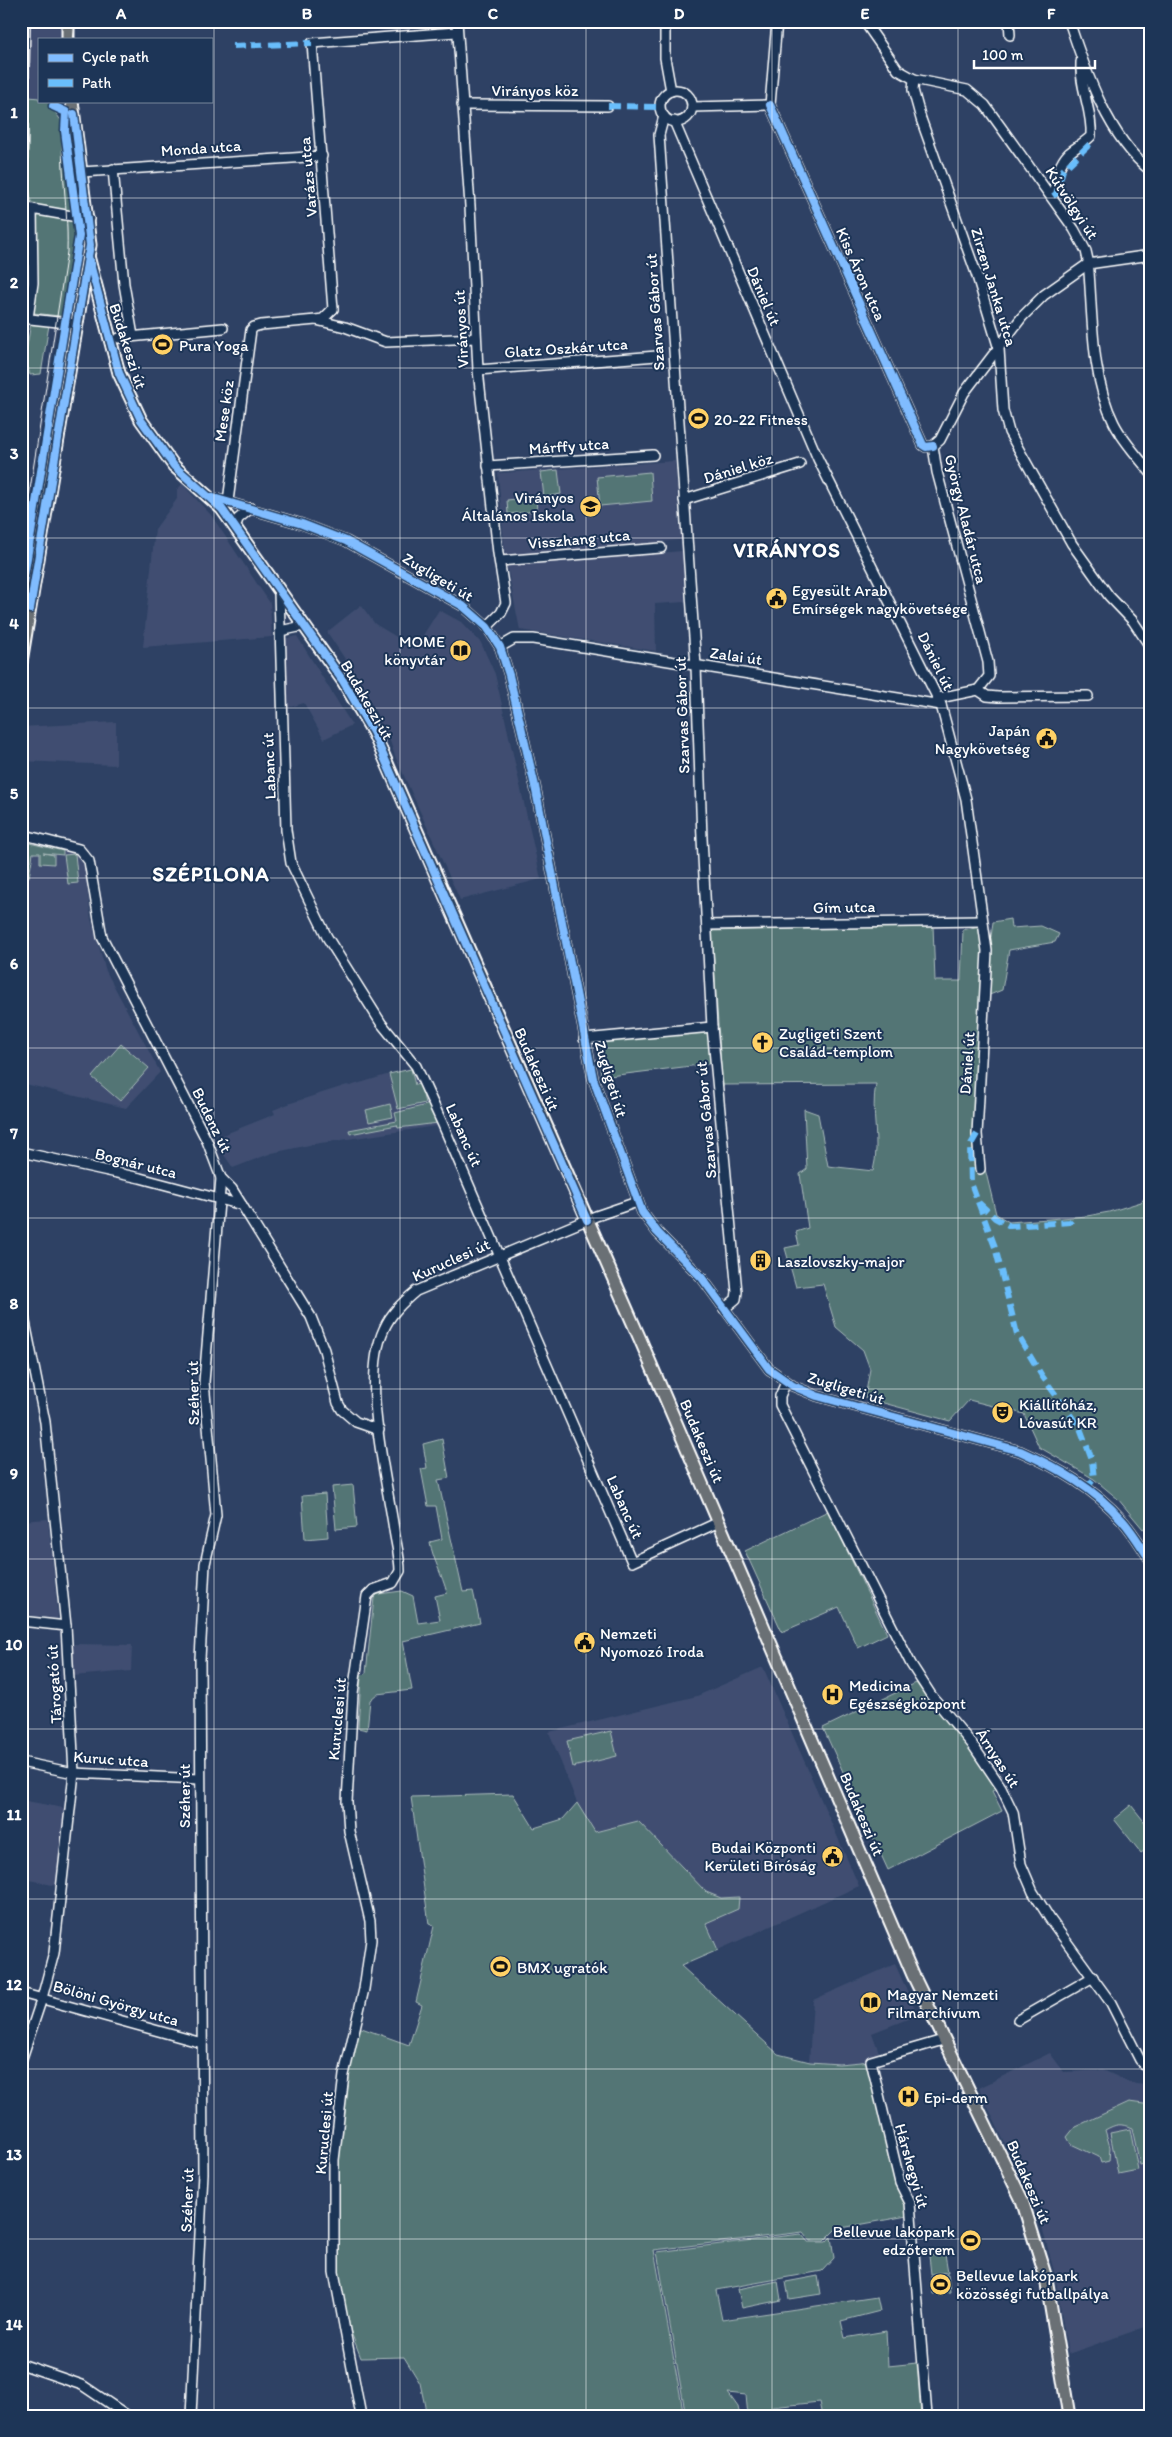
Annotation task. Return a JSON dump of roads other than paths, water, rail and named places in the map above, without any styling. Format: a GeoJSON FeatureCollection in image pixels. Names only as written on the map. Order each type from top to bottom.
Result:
{"type":"FeatureCollection","features":[{"type":"Feature","properties":{"kind":"main road"},"geometry":{"type":"LineString","coordinates":[[68,21],[68,38]]}},
{"type":"Feature","properties":{"kind":"main road"},"geometry":{"type":"LineString","coordinates":[[21,662],[90,245],[89,219],[72,102]]}},
{"type":"Feature","properties":{"kind":"main road","name":"Budakeszi út"},"geometry":{"type":"LineString","coordinates":[[88,256],[119,373],[133,404],[167,457],[188,480],[210,496],[235,529],[342,681],[373,732],[588,1220],[913,1975],[943,2040],[1009,2172],[1032,2227],[1048,2290],[1069,2416]]}},
{"type":"Feature","properties":{"kind":"street"},"geometry":{"type":"LineString","coordinates":[[25,21],[22,89],[22,172],[33,283],[24,318],[76,324]]}},
{"type":"Feature","properties":{"kind":"street","name":"Virányos út"},"geometry":{"type":"LineString","coordinates":[[456,21],[478,370],[488,466],[506,603],[501,613],[487,627]]}},
{"type":"Feature","properties":{"kind":"street"},"geometry":{"type":"LineString","coordinates":[[665,21],[664,58],[671,91]]}},
{"type":"Feature","properties":{"kind":"street"},"geometry":{"type":"LineString","coordinates":[[692,107],[770,105],[777,21]]}},
{"type":"Feature","properties":{"kind":"street","name":"Kútvölgyi út"},"geometry":{"type":"LineString","coordinates":[[864,21],[898,70],[914,79],[958,87],[974,94],[986,105],[1053,196],[1086,251],[1098,373],[1105,402],[1118,431],[1151,473]]}},
{"type":"Feature","properties":{"kind":"street"},"geometry":{"type":"LineString","coordinates":[[1009,21],[1010,35]]}},
{"type":"Feature","properties":{"kind":"street"},"geometry":{"type":"LineString","coordinates":[[1069,21],[1082,60],[1114,129],[1129,152],[1151,172]]}},
{"type":"Feature","properties":{"kind":"street","name":"Varázs utca"},"geometry":{"type":"LineString","coordinates":[[333,309],[312,43],[456,32]]}},
{"type":"Feature","properties":{"kind":"street"},"geometry":{"type":"LineString","coordinates":[[1053,196],[1060,165],[1070,152],[1084,144],[1091,136],[1092,120],[1083,84],[1082,60]]}},
{"type":"Feature","properties":{"kind":"street","name":"Zirzen Janka utca"},"geometry":{"type":"LineString","coordinates":[[914,79],[913,90],[921,119],[976,273],[999,349],[1003,410],[1015,444],[1072,544],[1109,596],[1133,621],[1151,648]]}},
{"type":"Feature","properties":{"kind":"street"},"geometry":{"type":"LineString","coordinates":[[679,90],[686,93],[691,99],[692,107],[686,118],[674,121],[664,116],[661,110],[662,100],[671,91],[679,90]]}},
{"type":"Feature","properties":{"kind":"street","name":"Virányos köz"},"geometry":{"type":"LineString","coordinates":[[462,105],[608,106]]}},
{"type":"Feature","properties":{"kind":"street","name":"Kiss Áron utca"},"geometry":{"type":"LineString","coordinates":[[770,105],[923,445],[926,447],[933,446]]}},
{"type":"Feature","properties":{"kind":"street","name":"Szarvas Gábor út"},"geometry":{"type":"LineString","coordinates":[[664,116],[659,135],[696,666],[712,1027],[737,1292],[736,1299],[724,1309]]}},
{"type":"Feature","properties":{"kind":"street","name":"Dániel út"},"geometry":{"type":"LineString","coordinates":[[674,121],[818,459],[940,702],[966,799],[987,951],[977,1134],[980,1169]]}},
{"type":"Feature","properties":{"kind":"street","name":"Monda utca"},"geometry":{"type":"LineString","coordinates":[[82,172],[322,156]]}},
{"type":"Feature","properties":{"kind":"street"},"geometry":{"type":"LineString","coordinates":[[113,169],[124,284],[133,336]]}},
{"type":"Feature","properties":{"kind":"street"},"geometry":{"type":"LineString","coordinates":[[27,208],[89,219]]}},
{"type":"Feature","properties":{"kind":"street","name":"György Aladár utca"},"geometry":{"type":"LineString","coordinates":[[978,690],[989,676],[988,662],[937,472],[933,446],[940,440],[964,393],[1029,309],[1060,282],[1088,264],[1151,255]]}},
{"type":"Feature","properties":{"kind":"street"},"geometry":{"type":"LineString","coordinates":[[316,320],[323,319],[333,309],[345,326]]}},
{"type":"Feature","properties":{"kind":"street"},"geometry":{"type":"LineString","coordinates":[[316,320],[345,326],[362,334],[392,342],[476,338]]}},
{"type":"Feature","properties":{"kind":"street","name":"Mese köz"},"geometry":{"type":"LineString","coordinates":[[228,501],[249,336],[254,327],[316,320]]}},
{"type":"Feature","properties":{"kind":"street"},"geometry":{"type":"LineString","coordinates":[[119,338],[223,328]]}},
{"type":"Feature","properties":{"kind":"street","name":"Glatz Oszkár utca"},"geometry":{"type":"LineString","coordinates":[[478,370],[657,356]]}},
{"type":"Feature","properties":{"kind":"street","name":"Márffy utca"},"geometry":{"type":"LineString","coordinates":[[488,466],[653,455]]}},
{"type":"Feature","properties":{"kind":"street","name":"Dániel köz"},"geometry":{"type":"LineString","coordinates":[[684,500],[800,464]]}},
{"type":"Feature","properties":{"kind":"street","name":"Zugligeti út"},"geometry":{"type":"LineString","coordinates":[[210,496],[302,524],[346,541],[463,606],[487,627],[500,647],[509,675],[535,786],[593,1078],[638,1202],[648,1222],[695,1270],[766,1364],[786,1382],[817,1396],[1020,1451],[1052,1465],[1088,1487],[1107,1504],[1124,1521],[1151,1561]]}},
{"type":"Feature","properties":{"kind":"street"},"geometry":{"type":"LineString","coordinates":[[235,529],[238,518],[251,508]]}},
{"type":"Feature","properties":{"kind":"street","name":"Visszhang utca"},"geometry":{"type":"LineString","coordinates":[[500,560],[661,548]]}},
{"type":"Feature","properties":{"kind":"street","name":"Labanc út"},"geometry":{"type":"LineString","coordinates":[[279,592],[286,830],[291,863],[327,937],[381,1023],[416,1066],[500,1255],[632,1562],[719,1522]]}},
{"type":"Feature","properties":{"kind":"street"},"geometry":{"type":"LineString","coordinates":[[280,631],[303,626]]}},
{"type":"Feature","properties":{"kind":"street","name":"Zalai út"},"geometry":{"type":"LineString","coordinates":[[500,647],[514,639],[524,638],[656,657],[696,666],[940,702],[978,690]]}},
{"type":"Feature","properties":{"kind":"street"},"geometry":{"type":"LineString","coordinates":[[978,690],[987,696],[998,698],[1088,696]]}},
{"type":"Feature","properties":{"kind":"street","name":"Budenz út"},"geometry":{"type":"LineString","coordinates":[[21,834],[79,849],[89,861],[102,937],[207,1141],[221,1178],[232,1189],[311,1317],[324,1350],[338,1403],[342,1410],[356,1422],[379,1430]]}},
{"type":"Feature","properties":{"kind":"street","name":"Gím utca"},"geometry":{"type":"LineString","coordinates":[[707,925],[982,920]]}},
{"type":"Feature","properties":{"kind":"street"},"geometry":{"type":"LineString","coordinates":[[584,1038],[712,1027]]}},
{"type":"Feature","properties":{"kind":"street","name":"Bognár utca"},"geometry":{"type":"LineString","coordinates":[[21,1152],[140,1178],[242,1206]]}},
{"type":"Feature","properties":{"kind":"street","name":"Széher út"},"geometry":{"type":"LineString","coordinates":[[191,2416],[203,2173],[199,1780],[200,1659],[206,1564],[216,1515],[204,1382],[221,1178]]}},
{"type":"Feature","properties":{"kind":"street","name":"Kuruclesi út"},"geometry":{"type":"LineString","coordinates":[[361,2416],[334,2272],[334,2160],[344,2075],[364,1989],[371,1940],[370,1921],[349,1831],[348,1759],[353,1693],[368,1596],[376,1588],[393,1584],[400,1572],[379,1430],[374,1382],[376,1352],[384,1328],[394,1312],[416,1291],[500,1255],[638,1202]]}},
{"type":"Feature","properties":{"kind":"street","name":"Tárogató út"},"geometry":{"type":"LineString","coordinates":[[21,1302],[45,1422],[66,1626],[74,1773],[54,1953],[42,1998],[21,2061]]}},
{"type":"Feature","properties":{"kind":"street","name":"Árnyas út"},"geometry":{"type":"LineString","coordinates":[[786,1382],[780,1396],[780,1405],[894,1634],[930,1696],[972,1744],[996,1780],[1013,1812],[1021,1864],[1034,1892],[1050,1919],[1111,2003],[1140,2060],[1151,2071]]}},
{"type":"Feature","properties":{"kind":"street"},"geometry":{"type":"LineString","coordinates":[[21,1621],[66,1626]]}},
{"type":"Feature","properties":{"kind":"street","name":"Kuruc utca"},"geometry":{"type":"LineString","coordinates":[[21,1762],[74,1773],[199,1780]]}},
{"type":"Feature","properties":{"kind":"street"},"geometry":{"type":"LineString","coordinates":[[1018,2020],[1093,1977]]}},
{"type":"Feature","properties":{"kind":"street","name":"Bölöni György utca"},"geometry":{"type":"LineString","coordinates":[[21,1993],[202,2043]]}},
{"type":"Feature","properties":{"kind":"street","name":"Hárshegyi út"},"geometry":{"type":"LineString","coordinates":[[927,2416],[910,2203],[900,2183],[870,2061],[943,2040]]}},
{"type":"Feature","properties":{"kind":"street"},"geometry":{"type":"LineString","coordinates":[[21,2364],[82,2385],[128,2416]]}},
{"type":"Feature","properties":{"kind":"tram line"},"geometry":{"type":"LineString","coordinates":[[73,38],[76,21]]}},
{"type":"Feature","properties":{"kind":"tram line"},"geometry":{"type":"LineString","coordinates":[[21,547],[67,252],[62,158],[63,120],[66,102]]}},
{"type":"Feature","properties":{"kind":"place","name":"Pura Yoga"},"geometry":{"type":"Point","coordinates":[163,345]}},
{"type":"Feature","properties":{"kind":"place","name":"20-22 Fitness"},"geometry":{"type":"Point","coordinates":[698,419]}},
{"type":"Feature","properties":{"kind":"place","name":"Virányos Általános Iskola"},"geometry":{"type":"Point","coordinates":[590,506]}},
{"type":"Feature","properties":{"kind":"place","name":"Egyesült Arab Emírségek nagykövetsége"},"geometry":{"type":"Point","coordinates":[776,599]}},
{"type":"Feature","properties":{"kind":"place","name":"MOME könyvtár"},"geometry":{"type":"Point","coordinates":[461,650]}},
{"type":"Feature","properties":{"kind":"place","name":"Japán Nagykövetség"},"geometry":{"type":"Point","coordinates":[1046,739]}},
{"type":"Feature","properties":{"kind":"place","name":"Zugligeti Szent Család-templom"},"geometry":{"type":"Point","coordinates":[763,1042]}},
{"type":"Feature","properties":{"kind":"place","name":"Laszlovszky-major"},"geometry":{"type":"Point","coordinates":[761,1261]}},
{"type":"Feature","properties":{"kind":"place","name":"Kiállítóház, Lóvasút KR"},"geometry":{"type":"Point","coordinates":[1003,1413]}},
{"type":"Feature","properties":{"kind":"place","name":"Nemzeti Nyomozó Iroda"},"geometry":{"type":"Point","coordinates":[584,1642]}},
{"type":"Feature","properties":{"kind":"place","name":"Medicina Egészségközpont"},"geometry":{"type":"Point","coordinates":[833,1694]}},
{"type":"Feature","properties":{"kind":"place","name":"Budai Központi Kerületi Bíróság"},"geometry":{"type":"Point","coordinates":[832,1856]}},
{"type":"Feature","properties":{"kind":"place","name":"BMX ugratók"},"geometry":{"type":"Point","coordinates":[501,1967]}},
{"type":"Feature","properties":{"kind":"place","name":"Magyar Nemzeti Filmarchívum"},"geometry":{"type":"Point","coordinates":[871,2003]}},
{"type":"Feature","properties":{"kind":"place","name":"Epi-derm"},"geometry":{"type":"Point","coordinates":[908,2097]}},
{"type":"Feature","properties":{"kind":"place","name":"Bellevue lakópark edzőterem"},"geometry":{"type":"Point","coordinates":[971,2240]}},
{"type":"Feature","properties":{"kind":"place","name":"Bellevue lakópark közösségi futballpálya"},"geometry":{"type":"Point","coordinates":[940,2284]}},
{"type":"Feature","properties":{"kind":"district","name":"VIRÁNYOS"},"geometry":{"type":"Point","coordinates":[787,549]}},
{"type":"Feature","properties":{"kind":"district","name":"SZÉPILONA"},"geometry":{"type":"Point","coordinates":[211,873]}}]}
